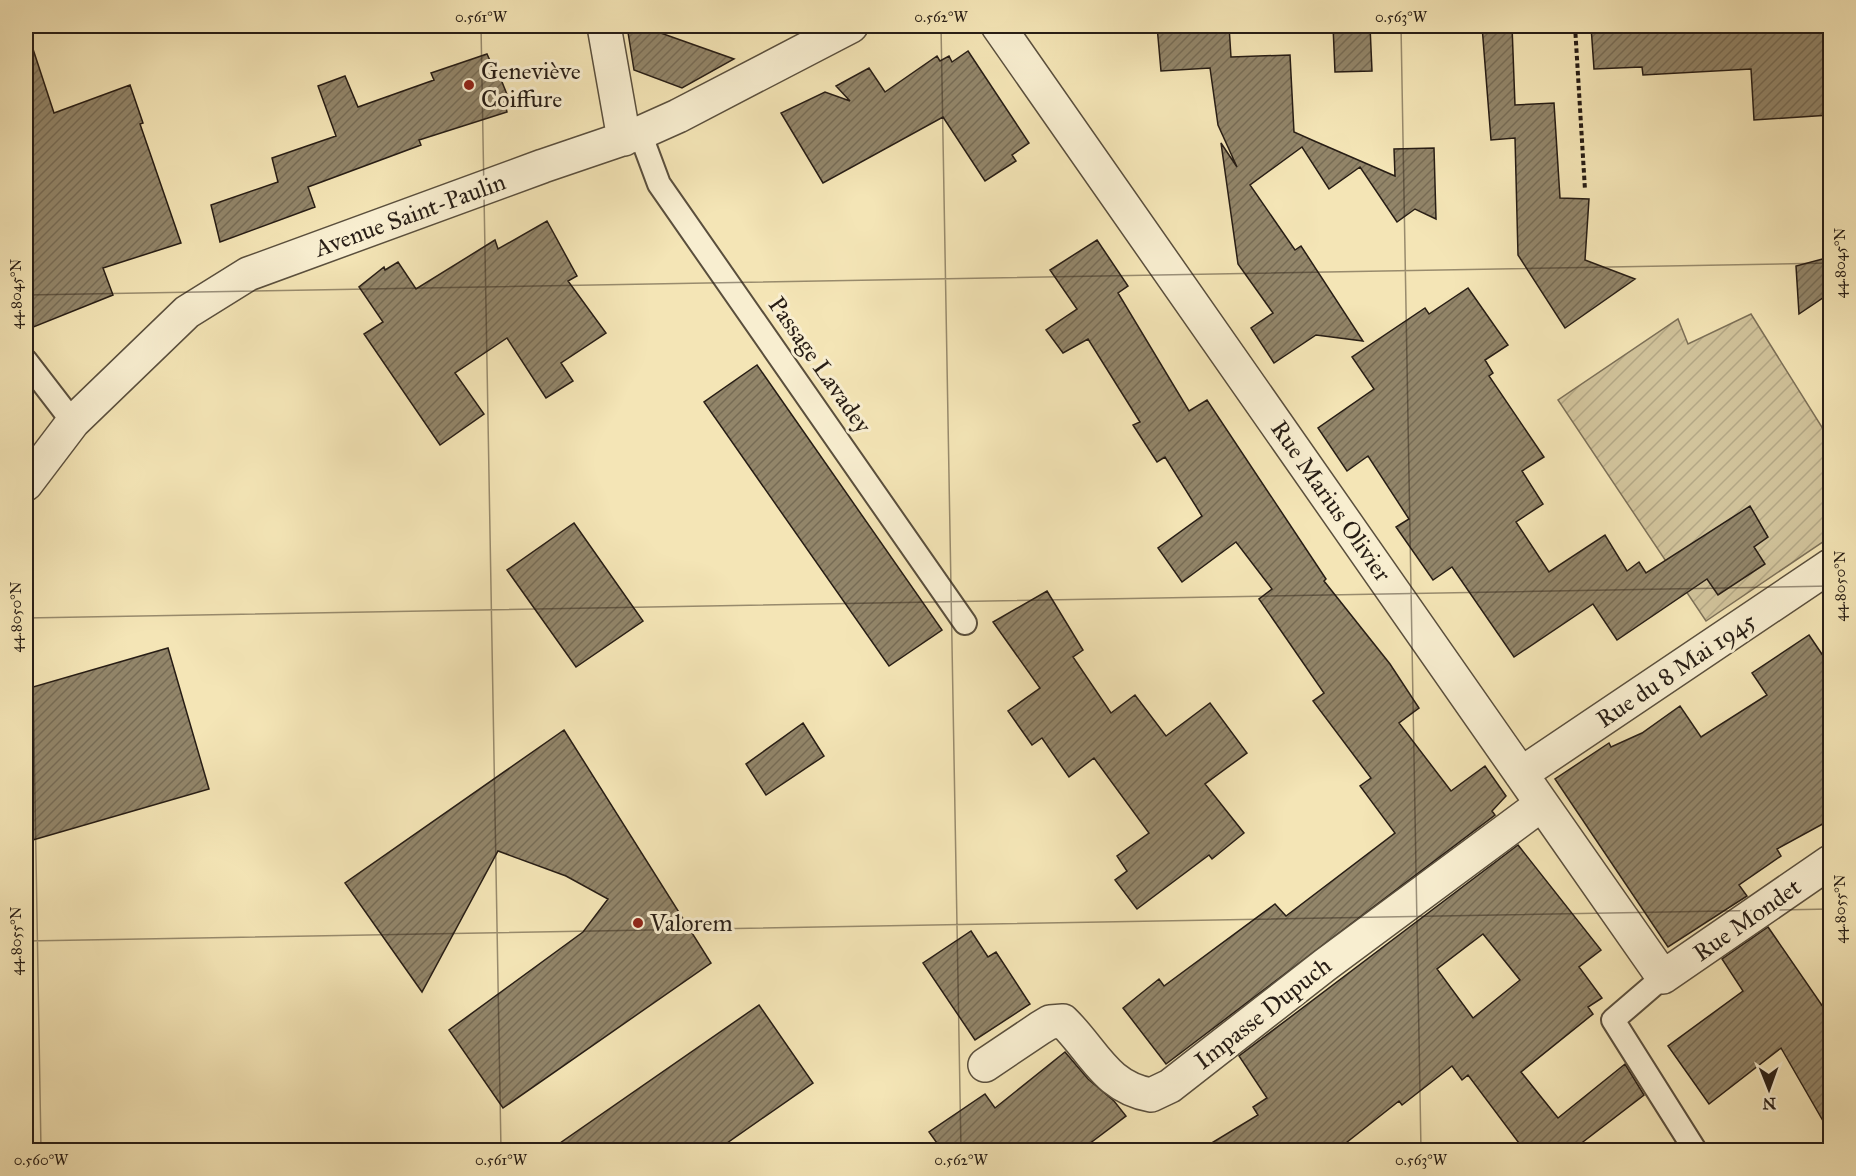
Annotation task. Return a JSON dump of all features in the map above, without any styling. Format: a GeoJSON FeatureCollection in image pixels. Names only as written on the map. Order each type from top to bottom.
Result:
{"type":"FeatureCollection","features":[{"type":"Feature","properties":{"kind":"street"},"geometry":{"type":"LineString","coordinates":[[604,26],[632,136]]}},
{"type":"Feature","properties":{"kind":"street","name":"Avenue Saint-Paulin"},"geometry":{"type":"LineString","coordinates":[[26,484],[73,422],[187,312],[248,274],[543,166],[632,136],[851,26]]}},
{"type":"Feature","properties":{"kind":"street","name":"Rue Marius Olivier"},"geometry":{"type":"LineString","coordinates":[[998,26],[1664,977]]}},
{"type":"Feature","properties":{"kind":"street","name":"Rue du 8 Mai 1945"},"geometry":{"type":"LineString","coordinates":[[1521,774],[1830,567]]}},
{"type":"Feature","properties":{"kind":"street","name":"Impasse Dupuch"},"geometry":{"type":"LineString","coordinates":[[985,1065],[1050,1022],[1063,1022],[1079,1037],[1110,1078],[1122,1086],[1151,1095],[1170,1086],[1325,965],[1542,804]]}},
{"type":"Feature","properties":{"kind":"street","name":"Rue Mondet"},"geometry":{"type":"LineString","coordinates":[[1664,977],[1830,862]]}},
{"type":"Feature","properties":{"kind":"lane","name":"Passage Lavadey"},"geometry":{"type":"LineString","coordinates":[[632,136],[659,184],[965,623]]}},
{"type":"Feature","properties":{"kind":"lane"},"geometry":{"type":"LineString","coordinates":[[26,361],[73,422]]}},
{"type":"Feature","properties":{"kind":"lane"},"geometry":{"type":"LineString","coordinates":[[1664,977],[1613,1020],[1695,1150]]}},
{"type":"Feature","properties":{"kind":"path"},"geometry":{"type":"LineString","coordinates":[[1575,26],[1585,190]]}},
{"type":"Feature","properties":{"kind":"shaded area"},"geometry":{"type":"Polygon","coordinates":[[[1751,314],[1830,440],[1830,537],[1706,621],[1558,400],[1678,319],[1688,344],[1751,314]]]}},
{"type":"Feature","properties":{"kind":"building"},"geometry":{"type":"Polygon","coordinates":[[[627,26],[641,26],[734,59],[682,88],[634,70],[627,26]]]}},
{"type":"Feature","properties":{"kind":"building"},"geometry":{"type":"Polygon","coordinates":[[[1157,26],[1229,26],[1231,57],[1290,55],[1294,132],[1312,140],[1395,176],[1394,149],[1434,148],[1436,219],[1415,209],[1397,222],[1360,167],[1329,189],[1302,147],[1250,185],[1295,250],[1301,246],[1363,341],[1316,335],[1274,363],[1251,328],[1273,313],[1238,264],[1221,143],[1237,167],[1218,125],[1210,68],[1161,71],[1157,26]]]}},
{"type":"Feature","properties":{"kind":"building"},"geometry":{"type":"Polygon","coordinates":[[[1333,26],[1370,26],[1372,71],[1335,72],[1333,26]]]}},
{"type":"Feature","properties":{"kind":"building"},"geometry":{"type":"Polygon","coordinates":[[[1482,26],[1512,26],[1515,105],[1554,103],[1560,198],[1589,199],[1585,260],[1635,279],[1565,328],[1518,255],[1515,138],[1491,140],[1482,26]]]}},
{"type":"Feature","properties":{"kind":"building"},"geometry":{"type":"Polygon","coordinates":[[[1591,26],[1830,26],[1830,115],[1754,120],[1751,69],[1643,75],[1642,67],[1594,69],[1591,26]]]}},
{"type":"Feature","properties":{"kind":"building"},"geometry":{"type":"Polygon","coordinates":[[[32,46],[54,113],[130,85],[143,123],[140,124],[181,243],[103,268],[113,295],[26,330],[26,47],[32,46]]]}},
{"type":"Feature","properties":{"kind":"building"},"geometry":{"type":"Polygon","coordinates":[[[968,51],[1029,143],[1012,155],[1016,161],[985,181],[943,117],[823,183],[781,113],[825,92],[850,101],[836,86],[869,68],[885,92],[937,56],[940,61],[949,56],[952,62],[968,51]]]}},
{"type":"Feature","properties":{"kind":"building"},"geometry":{"type":"Polygon","coordinates":[[[487,54],[493,67],[496,67],[508,97],[504,99],[507,112],[419,140],[421,145],[308,187],[315,207],[220,242],[211,205],[278,182],[272,158],[336,136],[318,86],[345,76],[358,107],[434,80],[431,73],[487,54]]]}},
{"type":"Feature","properties":{"kind":"building"},"geometry":{"type":"Polygon","coordinates":[[[547,221],[577,276],[568,281],[606,333],[561,363],[573,381],[546,398],[507,338],[455,373],[484,414],[440,445],[364,334],[383,322],[359,287],[384,267],[385,270],[398,262],[416,289],[495,240],[498,249],[547,221]]]}},
{"type":"Feature","properties":{"kind":"building"},"geometry":{"type":"Polygon","coordinates":[[[1097,240],[1128,286],[1118,293],[1189,411],[1207,400],[1326,579],[1324,581],[1390,664],[1419,708],[1399,723],[1451,791],[1485,766],[1506,796],[1492,811],[1495,815],[1166,1064],[1123,1008],[1159,979],[1164,986],[1275,904],[1286,916],[1395,833],[1360,786],[1371,778],[1313,701],[1324,693],[1259,599],[1272,589],[1236,542],[1182,582],[1158,548],[1202,516],[1165,457],[1157,462],[1133,425],[1140,422],[1088,339],[1063,353],[1046,330],[1077,309],[1050,270],[1097,240]]]}},
{"type":"Feature","properties":{"kind":"building"},"geometry":{"type":"Polygon","coordinates":[[[1830,257],[1830,293],[1799,314],[1796,266],[1830,257]]]}},
{"type":"Feature","properties":{"kind":"building"},"geometry":{"type":"Polygon","coordinates":[[[1468,288],[1508,345],[1485,360],[1493,373],[1489,376],[1544,457],[1522,471],[1543,504],[1516,522],[1549,572],[1605,535],[1627,571],[1639,562],[1646,573],[1750,506],[1768,537],[1754,547],[1765,564],[1718,595],[1707,579],[1617,640],[1593,604],[1514,657],[1452,567],[1433,580],[1396,527],[1409,519],[1368,456],[1347,471],[1318,428],[1374,389],[1352,357],[1425,308],[1429,314],[1468,288]]]}},
{"type":"Feature","properties":{"kind":"building"},"geometry":{"type":"Polygon","coordinates":[[[757,365],[942,630],[889,666],[704,402],[757,365]]]}},
{"type":"Feature","properties":{"kind":"building"},"geometry":{"type":"Polygon","coordinates":[[[574,523],[643,621],[576,667],[507,570],[574,523]]]}},
{"type":"Feature","properties":{"kind":"building"},"geometry":{"type":"Polygon","coordinates":[[[1047,591],[1083,650],[1073,657],[1111,713],[1135,695],[1166,736],[1210,703],[1247,753],[1205,784],[1244,833],[1212,859],[1209,855],[1137,909],[1115,880],[1127,871],[1117,856],[1149,833],[1094,758],[1069,777],[1042,738],[1032,745],[1008,711],[1040,688],[993,622],[1047,591]]]}},
{"type":"Feature","properties":{"kind":"building"},"geometry":{"type":"Polygon","coordinates":[[[1809,635],[1830,666],[1830,820],[1777,849],[1781,856],[1739,885],[1747,896],[1668,947],[1555,779],[1609,743],[1611,747],[1642,733],[1680,706],[1701,737],[1767,695],[1752,673],[1809,635]]]}},
{"type":"Feature","properties":{"kind":"building"},"geometry":{"type":"Polygon","coordinates":[[[168,648],[209,789],[26,842],[26,689],[168,648]]]}},
{"type":"Feature","properties":{"kind":"building"},"geometry":{"type":"Polygon","coordinates":[[[803,723],[824,756],[766,795],[746,764],[803,723]]]}},
{"type":"Feature","properties":{"kind":"building","name":"Valorem"},"geometry":{"type":"Polygon","coordinates":[[[564,730],[711,963],[503,1108],[449,1030],[583,932],[608,899],[566,876],[498,851],[422,992],[345,883],[564,730]]]}},
{"type":"Feature","properties":{"kind":"building"},"geometry":{"type":"Polygon","coordinates":[[[1518,845],[1601,950],[1579,967],[1602,998],[1588,1007],[1593,1014],[1521,1072],[1558,1118],[1625,1064],[1644,1095],[1579,1145],[1584,1150],[1518,1150],[1522,1147],[1468,1075],[1462,1080],[1452,1066],[1402,1105],[1399,1101],[1337,1150],[1200,1150],[1258,1115],[1253,1107],[1267,1098],[1239,1056],[1518,845]],[[1483,934],[1437,969],[1473,1018],[1520,980],[1483,934]]]}},
{"type":"Feature","properties":{"kind":"building"},"geometry":{"type":"Polygon","coordinates":[[[1768,927],[1830,1017],[1830,1133],[1781,1048],[1709,1104],[1668,1046],[1743,991],[1722,959],[1768,927]]]}},
{"type":"Feature","properties":{"kind":"building"},"geometry":{"type":"Polygon","coordinates":[[[971,931],[988,957],[996,952],[1030,1004],[975,1040],[923,963],[971,931]]]}},
{"type":"Feature","properties":{"kind":"building"},"geometry":{"type":"Polygon","coordinates":[[[759,1005],[813,1083],[717,1150],[550,1150],[759,1005]]]}},
{"type":"Feature","properties":{"kind":"building"},"geometry":{"type":"Polygon","coordinates":[[[1065,1052],[1088,1079],[1114,1101],[1126,1116],[1081,1150],[942,1150],[929,1132],[985,1094],[995,1108],[1065,1052]]]}},
{"type":"Feature","properties":{"kind":"place","name":"Geneviève Coiffure"},"geometry":{"type":"Point","coordinates":[469,85]}},
{"type":"Feature","properties":{"kind":"place","name":"Valorem"},"geometry":{"type":"Point","coordinates":[638,923]}}]}
